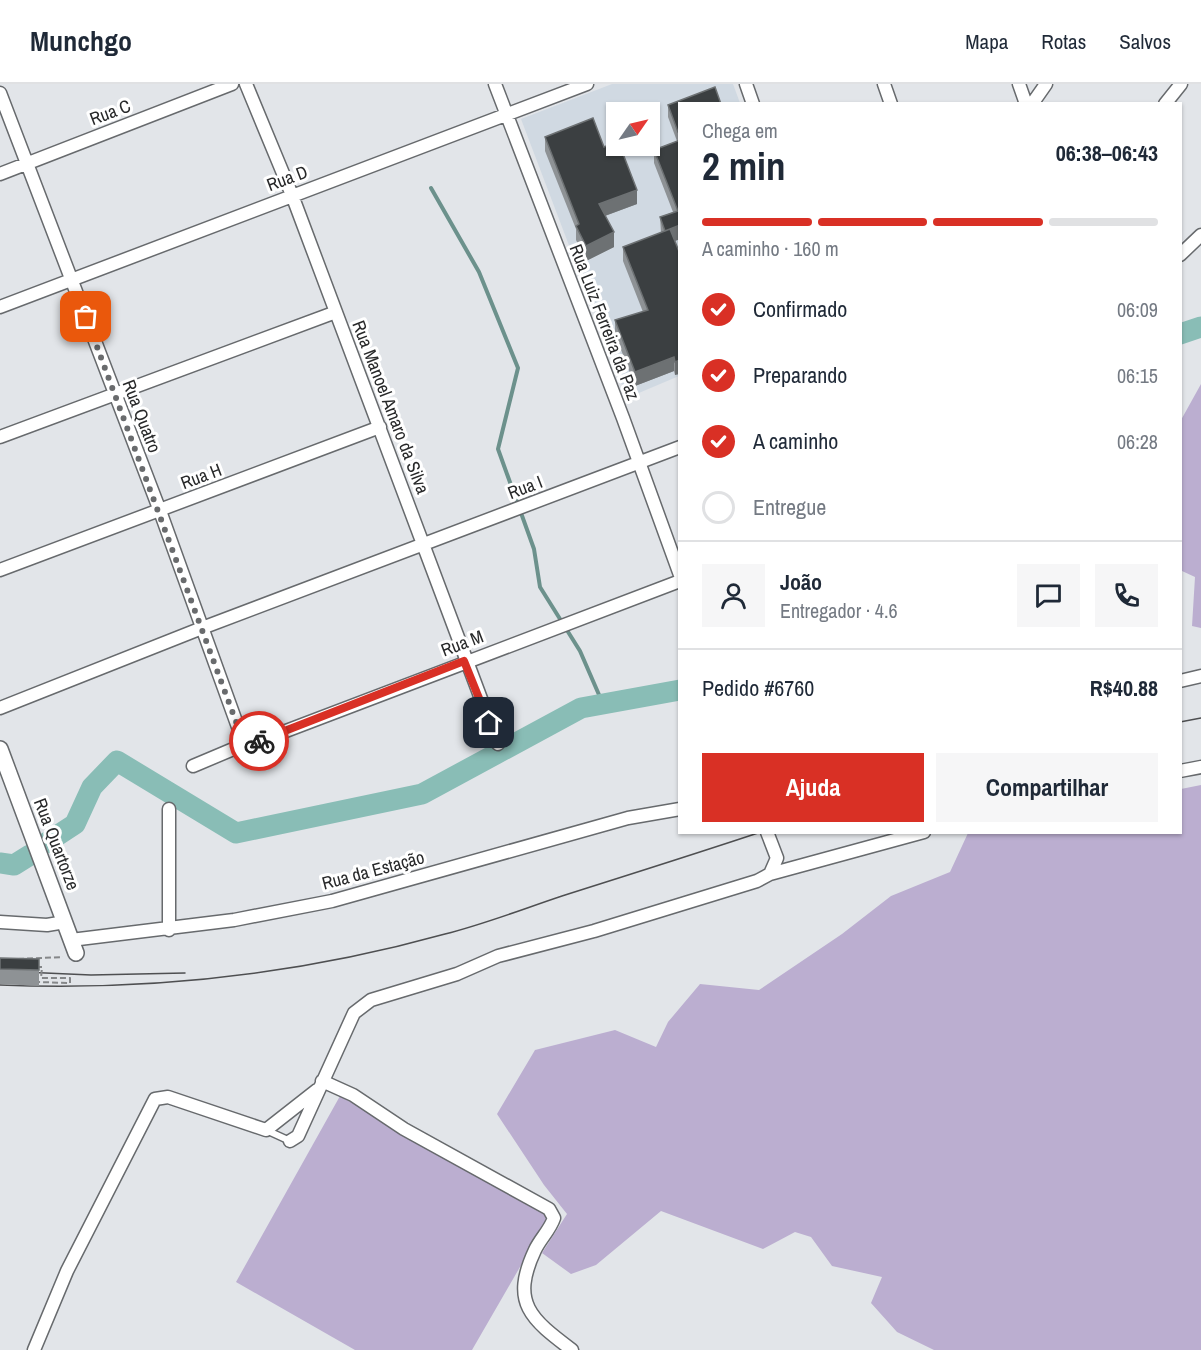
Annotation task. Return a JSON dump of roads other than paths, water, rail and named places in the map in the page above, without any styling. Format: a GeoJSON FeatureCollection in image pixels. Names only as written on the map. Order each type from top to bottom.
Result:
{"type":"FeatureCollection","features":[{"type":"Feature","properties":{"kind":"street","name":"Rua C"},"geometry":{"type":"LineString","coordinates":[[0,174],[232,84]]}},
{"type":"Feature","properties":{"kind":"street","name":"Rua Manoel Amaro da Silva"},"geometry":{"type":"LineString","coordinates":[[246,84],[292,195],[424,545],[464,661],[498,744]]}},
{"type":"Feature","properties":{"kind":"street","name":"Rua Luiz Ferreira da Paz"},"geometry":{"type":"LineString","coordinates":[[495,84],[678,569]]}},
{"type":"Feature","properties":{"kind":"street","name":"Rua D"},"geometry":{"type":"LineString","coordinates":[[0,307],[587,84]]}},
{"type":"Feature","properties":{"kind":"street"},"geometry":{"type":"LineString","coordinates":[[746,84],[752,102]]}},
{"type":"Feature","properties":{"kind":"street"},"geometry":{"type":"LineString","coordinates":[[884,84],[890,102]]}},
{"type":"Feature","properties":{"kind":"street"},"geometry":{"type":"LineString","coordinates":[[1019,84],[1025,102]]}},
{"type":"Feature","properties":{"kind":"street"},"geometry":{"type":"LineString","coordinates":[[1033,102],[1046,84]]}},
{"type":"Feature","properties":{"kind":"street"},"geometry":{"type":"LineString","coordinates":[[1167,102],[1181,84]]}},
{"type":"Feature","properties":{"kind":"street","name":"Rua Quatro"},"geometry":{"type":"LineString","coordinates":[[0,93],[29,163],[160,511],[238,727],[254,742]]}},
{"type":"Feature","properties":{"kind":"street"},"geometry":{"type":"LineString","coordinates":[[1182,253],[1201,235]]}},
{"type":"Feature","properties":{"kind":"street"},"geometry":{"type":"LineString","coordinates":[[0,437],[114,392],[336,312]]}},
{"type":"Feature","properties":{"kind":"street","name":"Rua H"},"geometry":{"type":"LineString","coordinates":[[0,570],[380,427]]}},
{"type":"Feature","properties":{"kind":"street"},"geometry":{"type":"LineString","coordinates":[[639,462],[678,448]]}},
{"type":"Feature","properties":{"kind":"street","name":"Rua I"},"geometry":{"type":"LineString","coordinates":[[0,708],[202,628],[502,516],[639,462]]}},
{"type":"Feature","properties":{"kind":"street","name":"Rua M"},"geometry":{"type":"LineString","coordinates":[[193,766],[464,661],[678,582]]}},
{"type":"Feature","properties":{"kind":"street"},"geometry":{"type":"LineString","coordinates":[[1182,681],[1201,676]]}},
{"type":"Feature","properties":{"kind":"street","name":"Rua Quartorze"},"geometry":{"type":"LineString","coordinates":[[0,749],[73,947]]}},
{"type":"Feature","properties":{"kind":"street"},"geometry":{"type":"LineString","coordinates":[[1182,771],[1201,767]]}},
{"type":"Feature","properties":{"kind":"street"},"geometry":{"type":"LineString","coordinates":[[169,809],[169,930]]}},
{"type":"Feature","properties":{"kind":"street","name":"Rua da Estação"},"geometry":{"type":"LineString","coordinates":[[73,947],[332,901],[628,818],[678,809]]}},
{"type":"Feature","properties":{"kind":"street"},"geometry":{"type":"LineString","coordinates":[[768,834],[777,858],[770,874]]}},
{"type":"Feature","properties":{"kind":"street"},"geometry":{"type":"LineString","coordinates":[[290,1141],[298,1136],[354,1013],[371,1000],[457,974],[498,956],[685,905],[757,881],[770,874],[917,834]]}},
{"type":"Feature","properties":{"kind":"street"},"geometry":{"type":"LineString","coordinates":[[0,922],[47,925],[65,922]]}},
{"type":"Feature","properties":{"kind":"street"},"geometry":{"type":"LineString","coordinates":[[34,1350],[67,1271],[155,1100],[168,1097],[266,1130],[320,1085]]}},
{"type":"Feature","properties":{"kind":"street"},"geometry":{"type":"LineString","coordinates":[[320,1085],[352,1095],[404,1129],[549,1209],[554,1218],[531,1260],[525,1281],[524,1297],[534,1319],[572,1350]]}},
{"type":"Feature","properties":{"kind":"lane"},"geometry":{"type":"LineString","coordinates":[[266,1130],[290,1141]]}},
{"type":"Feature","properties":{"kind":"waterway"},"geometry":{"type":"LineString","coordinates":[[431,188],[479,272],[518,368],[498,449],[534,549],[540,587],[580,651],[603,704]]}},
{"type":"Feature","properties":{"kind":"waterway"},"geometry":{"type":"LineString","coordinates":[[1182,333],[1201,327]]}},
{"type":"Feature","properties":{"kind":"waterway"},"geometry":{"type":"LineString","coordinates":[[46,843],[75,824],[92,787],[117,761],[236,833],[422,794],[581,708],[678,690]]}},
{"type":"Feature","properties":{"kind":"waterway"},"geometry":{"type":"LineString","coordinates":[[0,863],[14,865],[30,855]]}},
{"type":"Feature","properties":{"kind":"tram line"},"geometry":{"type":"LineString","coordinates":[[1182,722],[1201,718]]}},
{"type":"Feature","properties":{"kind":"tram line"},"geometry":{"type":"LineString","coordinates":[[0,985],[56,986],[168,982],[224,977],[336,960],[475,926],[755,834]]}},
{"type":"Feature","properties":{"kind":"tram line"},"geometry":{"type":"LineString","coordinates":[[0,971],[91,975],[185,973]]}}]}
